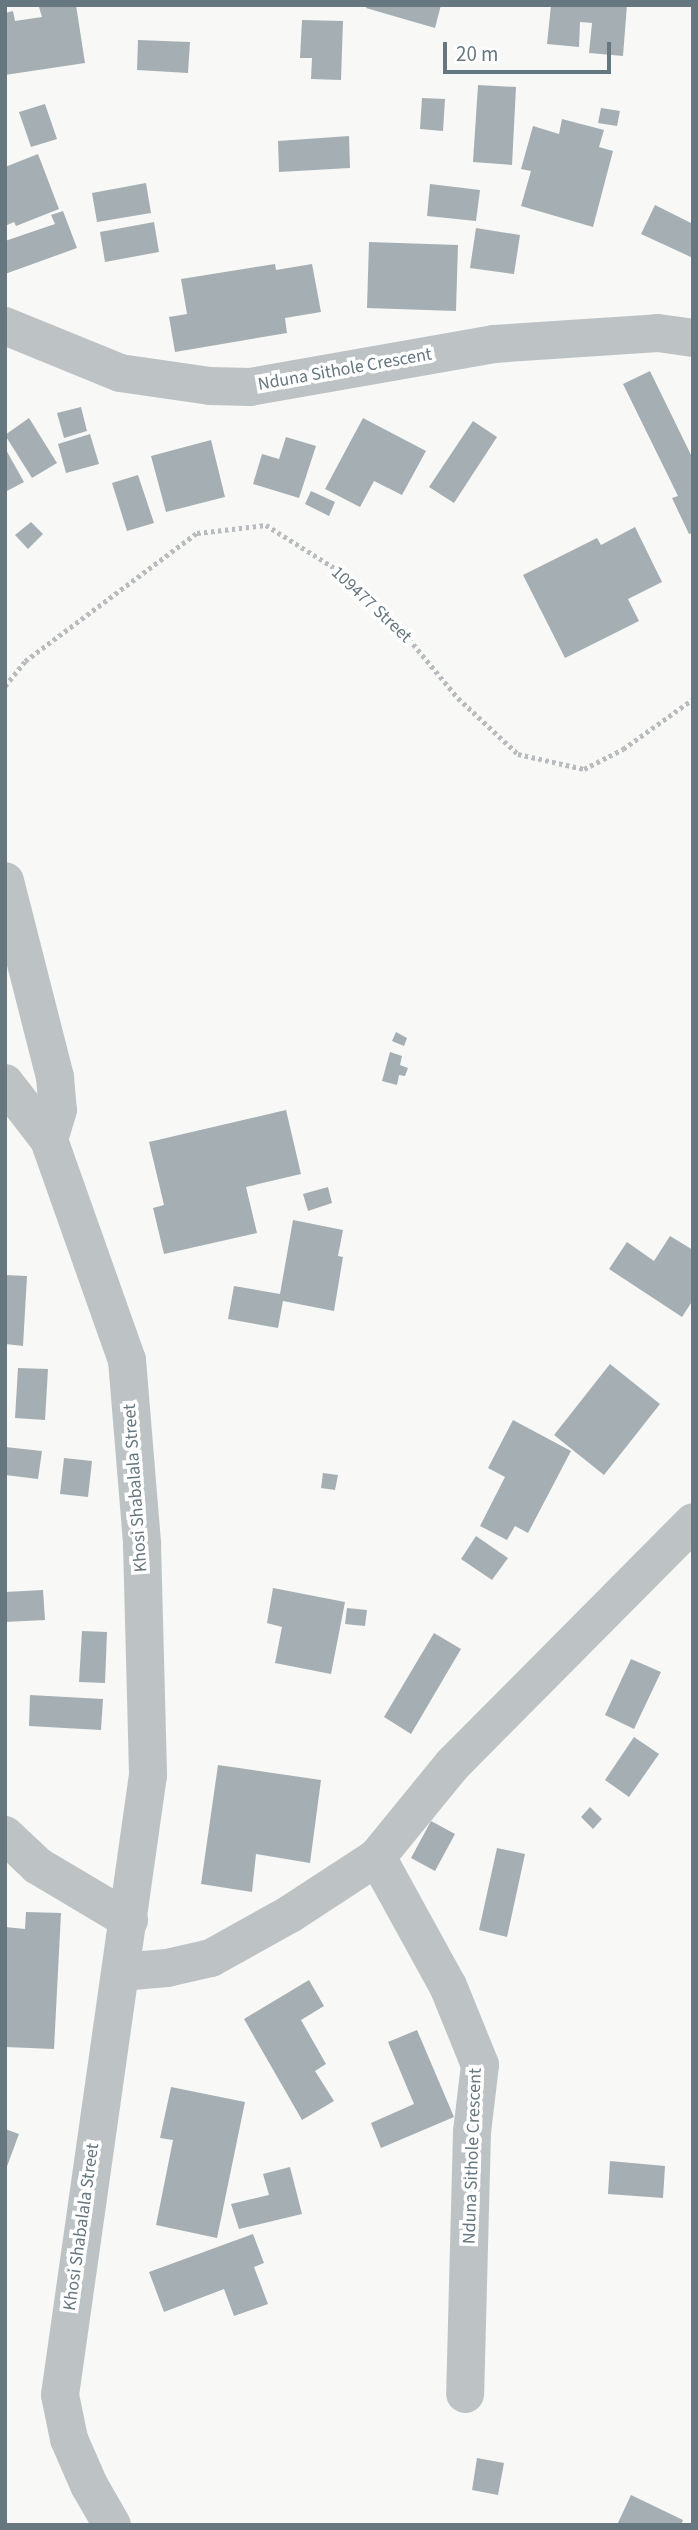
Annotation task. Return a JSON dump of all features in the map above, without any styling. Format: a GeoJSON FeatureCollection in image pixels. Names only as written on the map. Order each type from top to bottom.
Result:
{"type":"FeatureCollection","features":[{"type":"Feature","properties":{"kind":"street","name":"Nduna Sithole Crescent"},"geometry":{"type":"LineString","coordinates":[[5,327],[120,373],[210,386],[250,387],[494,344],[658,333],[693,338]]}},
{"type":"Feature","properties":{"kind":"street"},"geometry":{"type":"LineString","coordinates":[[5,881],[55,1077],[58,1110],[49,1140]]}},
{"type":"Feature","properties":{"kind":"street","name":"Khosi Shabalala Street"},"geometry":{"type":"LineString","coordinates":[[5,1083],[49,1140],[127,1360],[142,1544],[148,1775],[129,1920],[87,2188],[60,2395],[69,2439],[89,2485],[112,2525]]}},
{"type":"Feature","properties":{"kind":"street"},"geometry":{"type":"LineString","coordinates":[[121,1972],[167,1968],[211,1958],[290,1914],[377,1857],[452,1765],[693,1522]]}},
{"type":"Feature","properties":{"kind":"street"},"geometry":{"type":"LineString","coordinates":[[5,1835],[38,1866],[129,1920]]}},
{"type":"Feature","properties":{"kind":"street","name":"Nduna Sithole Crescent"},"geometry":{"type":"LineString","coordinates":[[377,1857],[448,1986],[480,2065],[472,2132],[465,2394]]}},
{"type":"Feature","properties":{"kind":"path","name":"109477 Street"},"geometry":{"type":"LineString","coordinates":[[5,686],[25,661],[197,533],[265,525],[341,572],[400,628],[458,698],[517,754],[584,769],[623,748],[693,699]]}},
{"type":"Feature","properties":{"kind":"building"},"geometry":{"type":"Polygon","coordinates":[[[76,5],[85,63],[5,75],[5,13],[13,11],[15,21],[42,17],[39,7],[76,5]]]}},
{"type":"Feature","properties":{"kind":"building"},"geometry":{"type":"Polygon","coordinates":[[[367,5],[441,5],[435,28],[366,8],[367,5]]]}},
{"type":"Feature","properties":{"kind":"building"},"geometry":{"type":"Polygon","coordinates":[[[551,5],[627,5],[623,56],[589,53],[592,23],[580,22],[579,47],[547,44],[551,5]]]}},
{"type":"Feature","properties":{"kind":"building"},"geometry":{"type":"Polygon","coordinates":[[[302,20],[343,21],[341,80],[311,79],[312,58],[300,58],[302,20]]]}},
{"type":"Feature","properties":{"kind":"building"},"geometry":{"type":"Polygon","coordinates":[[[138,40],[190,42],[188,73],[137,70],[138,40]]]}},
{"type":"Feature","properties":{"kind":"building"},"geometry":{"type":"Polygon","coordinates":[[[478,85],[516,87],[512,165],[473,162],[478,85]]]}},
{"type":"Feature","properties":{"kind":"building"},"geometry":{"type":"Polygon","coordinates":[[[422,98],[445,99],[443,131],[420,129],[422,98]]]}},
{"type":"Feature","properties":{"kind":"building"},"geometry":{"type":"Polygon","coordinates":[[[45,104],[57,139],[31,147],[19,112],[45,104]]]}},
{"type":"Feature","properties":{"kind":"building"},"geometry":{"type":"Polygon","coordinates":[[[601,108],[620,111],[617,126],[598,123],[601,108]]]}},
{"type":"Feature","properties":{"kind":"building"},"geometry":{"type":"Polygon","coordinates":[[[562,119],[604,130],[599,147],[613,151],[593,227],[521,206],[531,171],[521,169],[533,126],[559,134],[562,119]]]}},
{"type":"Feature","properties":{"kind":"building"},"geometry":{"type":"Polygon","coordinates":[[[349,136],[350,168],[279,172],[278,141],[349,136]]]}},
{"type":"Feature","properties":{"kind":"building"},"geometry":{"type":"Polygon","coordinates":[[[38,154],[59,209],[16,226],[14,222],[5,226],[5,167],[38,154]]]}},
{"type":"Feature","properties":{"kind":"building"},"geometry":{"type":"Polygon","coordinates":[[[146,183],[151,213],[97,222],[92,193],[146,183]]]}},
{"type":"Feature","properties":{"kind":"building"},"geometry":{"type":"Polygon","coordinates":[[[430,184],[480,190],[476,221],[427,216],[430,184]]]}},
{"type":"Feature","properties":{"kind":"building"},"geometry":{"type":"Polygon","coordinates":[[[655,205],[693,224],[693,258],[641,234],[655,205]]]}},
{"type":"Feature","properties":{"kind":"building"},"geometry":{"type":"Polygon","coordinates":[[[63,211],[77,248],[5,274],[5,241],[55,224],[51,215],[63,211]]]}},
{"type":"Feature","properties":{"kind":"building"},"geometry":{"type":"Polygon","coordinates":[[[154,222],[159,252],[105,262],[100,232],[154,222]]]}},
{"type":"Feature","properties":{"kind":"building"},"geometry":{"type":"Polygon","coordinates":[[[476,228],[520,235],[514,274],[470,268],[476,228]]]}},
{"type":"Feature","properties":{"kind":"building"},"geometry":{"type":"Polygon","coordinates":[[[369,242],[458,245],[456,311],[367,308],[369,242]]]}},
{"type":"Feature","properties":{"kind":"building"},"geometry":{"type":"Polygon","coordinates":[[[275,264],[276,270],[312,264],[321,312],[285,318],[287,333],[175,352],[169,317],[187,314],[181,279],[275,264]]]}},
{"type":"Feature","properties":{"kind":"building"},"geometry":{"type":"Polygon","coordinates":[[[650,371],[693,459],[693,533],[689,534],[672,498],[678,496],[623,384],[650,371]]]}},
{"type":"Feature","properties":{"kind":"building"},"geometry":{"type":"Polygon","coordinates":[[[81,407],[87,431],[64,438],[57,413],[81,407]]]}},
{"type":"Feature","properties":{"kind":"building"},"geometry":{"type":"Polygon","coordinates":[[[29,418],[57,463],[32,478],[5,435],[29,418]]]}},
{"type":"Feature","properties":{"kind":"building"},"geometry":{"type":"Polygon","coordinates":[[[363,418],[426,451],[402,495],[374,481],[360,507],[325,489],[363,418]]]}},
{"type":"Feature","properties":{"kind":"building"},"geometry":{"type":"Polygon","coordinates":[[[473,421],[497,437],[454,503],[429,487],[473,421]]]}},
{"type":"Feature","properties":{"kind":"building"},"geometry":{"type":"Polygon","coordinates":[[[90,434],[99,464],[66,473],[58,444],[90,434]]]}},
{"type":"Feature","properties":{"kind":"building"},"geometry":{"type":"Polygon","coordinates":[[[286,437],[316,446],[299,498],[253,484],[262,454],[279,459],[286,437]]]}},
{"type":"Feature","properties":{"kind":"building"},"geometry":{"type":"Polygon","coordinates":[[[211,440],[225,497],[166,512],[151,456],[211,440]]]}},
{"type":"Feature","properties":{"kind":"building"},"geometry":{"type":"Polygon","coordinates":[[[5,448],[24,482],[5,492],[5,448]]]}},
{"type":"Feature","properties":{"kind":"building"},"geometry":{"type":"Polygon","coordinates":[[[138,475],[154,523],[127,531],[112,483],[138,475]]]}},
{"type":"Feature","properties":{"kind":"building"},"geometry":{"type":"Polygon","coordinates":[[[311,491],[335,502],[329,516],[305,504],[311,491]]]}},
{"type":"Feature","properties":{"kind":"building"},"geometry":{"type":"Polygon","coordinates":[[[31,522],[43,534],[28,549],[15,535],[31,522]]]}},
{"type":"Feature","properties":{"kind":"building"},"geometry":{"type":"Polygon","coordinates":[[[635,527],[662,582],[628,599],[639,621],[565,658],[523,575],[597,538],[601,545],[635,527]]]}},
{"type":"Feature","properties":{"kind":"building"},"geometry":{"type":"Polygon","coordinates":[[[396,1032],[407,1038],[404,1046],[392,1041],[396,1032]]]}},
{"type":"Feature","properties":{"kind":"building"},"geometry":{"type":"Polygon","coordinates":[[[390,1052],[402,1056],[400,1065],[408,1068],[405,1076],[399,1075],[397,1085],[382,1081],[390,1052]]]}},
{"type":"Feature","properties":{"kind":"building"},"geometry":{"type":"Polygon","coordinates":[[[286,1110],[301,1174],[246,1187],[257,1233],[164,1254],[153,1208],[164,1205],[149,1142],[286,1110]]]}},
{"type":"Feature","properties":{"kind":"building"},"geometry":{"type":"Polygon","coordinates":[[[328,1187],[332,1203],[308,1211],[303,1194],[328,1187]]]}},
{"type":"Feature","properties":{"kind":"building"},"geometry":{"type":"Polygon","coordinates":[[[293,1220],[343,1230],[338,1256],[343,1257],[334,1311],[283,1301],[278,1328],[228,1319],[234,1286],[280,1294],[293,1220]]]}},
{"type":"Feature","properties":{"kind":"building"},"geometry":{"type":"Polygon","coordinates":[[[670,1236],[693,1250],[693,1300],[682,1317],[609,1269],[627,1242],[654,1261],[670,1236]]]}},
{"type":"Feature","properties":{"kind":"building"},"geometry":{"type":"Polygon","coordinates":[[[5,1275],[27,1276],[23,1346],[5,1344],[5,1275]]]}},
{"type":"Feature","properties":{"kind":"building"},"geometry":{"type":"Polygon","coordinates":[[[610,1364],[660,1404],[604,1475],[554,1435],[610,1364]]]}},
{"type":"Feature","properties":{"kind":"building"},"geometry":{"type":"Polygon","coordinates":[[[18,1368],[48,1369],[45,1420],[15,1418],[18,1368]]]}},
{"type":"Feature","properties":{"kind":"building"},"geometry":{"type":"Polygon","coordinates":[[[513,1420],[571,1451],[528,1533],[515,1526],[507,1540],[480,1526],[505,1477],[488,1468],[513,1420]]]}},
{"type":"Feature","properties":{"kind":"building"},"geometry":{"type":"Polygon","coordinates":[[[5,1447],[42,1451],[38,1479],[5,1475],[5,1447]]]}},
{"type":"Feature","properties":{"kind":"building"},"geometry":{"type":"Polygon","coordinates":[[[64,1458],[92,1461],[88,1497],[60,1494],[64,1458]]]}},
{"type":"Feature","properties":{"kind":"building"},"geometry":{"type":"Polygon","coordinates":[[[323,1473],[338,1475],[335,1490],[321,1488],[323,1473]]]}},
{"type":"Feature","properties":{"kind":"building"},"geometry":{"type":"Polygon","coordinates":[[[476,1536],[508,1558],[492,1580],[461,1559],[476,1536]]]}},
{"type":"Feature","properties":{"kind":"building"},"geometry":{"type":"Polygon","coordinates":[[[273,1588],[345,1602],[331,1674],[275,1663],[282,1627],[267,1623],[273,1588]]]}},
{"type":"Feature","properties":{"kind":"building"},"geometry":{"type":"Polygon","coordinates":[[[43,1590],[45,1620],[5,1622],[5,1592],[43,1590]]]}},
{"type":"Feature","properties":{"kind":"building"},"geometry":{"type":"Polygon","coordinates":[[[347,1608],[367,1610],[365,1626],[345,1624],[347,1608]]]}},
{"type":"Feature","properties":{"kind":"building"},"geometry":{"type":"Polygon","coordinates":[[[82,1631],[107,1632],[105,1683],[79,1682],[82,1631]]]}},
{"type":"Feature","properties":{"kind":"building"},"geometry":{"type":"Polygon","coordinates":[[[434,1633],[461,1649],[411,1734],[384,1717],[434,1633]]]}},
{"type":"Feature","properties":{"kind":"building"},"geometry":{"type":"Polygon","coordinates":[[[631,1659],[661,1672],[634,1729],[605,1715],[631,1659]]]}},
{"type":"Feature","properties":{"kind":"building"},"geometry":{"type":"Polygon","coordinates":[[[30,1695],[103,1699],[101,1730],[29,1726],[30,1695]]]}},
{"type":"Feature","properties":{"kind":"building"},"geometry":{"type":"Polygon","coordinates":[[[634,1737],[659,1754],[629,1797],[605,1780],[634,1737]]]}},
{"type":"Feature","properties":{"kind":"building"},"geometry":{"type":"Polygon","coordinates":[[[218,1765],[321,1780],[310,1863],[256,1854],[252,1892],[201,1884],[218,1765]]]}},
{"type":"Feature","properties":{"kind":"building"},"geometry":{"type":"Polygon","coordinates":[[[590,1807],[602,1819],[593,1829],[581,1817],[590,1807]]]}},
{"type":"Feature","properties":{"kind":"building"},"geometry":{"type":"Polygon","coordinates":[[[431,1821],[455,1834],[435,1871],[411,1858],[431,1821]]]}},
{"type":"Feature","properties":{"kind":"building"},"geometry":{"type":"Polygon","coordinates":[[[497,1848],[525,1854],[507,1937],[479,1930],[497,1848]]]}},
{"type":"Feature","properties":{"kind":"building"},"geometry":{"type":"Polygon","coordinates":[[[26,1912],[61,1913],[54,2049],[5,2047],[5,1927],[25,1929],[26,1912]]]}},
{"type":"Feature","properties":{"kind":"building"},"geometry":{"type":"Polygon","coordinates":[[[309,1980],[324,2006],[301,2020],[326,2064],[315,2071],[334,2101],[302,2120],[244,2019],[309,1980]]]}},
{"type":"Feature","properties":{"kind":"building"},"geometry":{"type":"Polygon","coordinates":[[[417,2030],[454,2117],[381,2148],[371,2123],[414,2104],[388,2042],[417,2030]]]}},
{"type":"Feature","properties":{"kind":"building"},"geometry":{"type":"Polygon","coordinates":[[[171,2087],[245,2102],[217,2238],[156,2225],[173,2140],[160,2138],[171,2087]]]}},
{"type":"Feature","properties":{"kind":"building"},"geometry":{"type":"Polygon","coordinates":[[[5,2129],[19,2134],[6,2169],[5,2169],[5,2129]]]}},
{"type":"Feature","properties":{"kind":"building"},"geometry":{"type":"Polygon","coordinates":[[[610,2161],[665,2166],[663,2198],[608,2194],[610,2161]]]}},
{"type":"Feature","properties":{"kind":"building"},"geometry":{"type":"Polygon","coordinates":[[[290,2167],[302,2214],[239,2229],[231,2204],[269,2195],[263,2174],[290,2167]]]}},
{"type":"Feature","properties":{"kind":"building"},"geometry":{"type":"Polygon","coordinates":[[[253,2234],[264,2263],[254,2267],[268,2304],[234,2316],[224,2289],[164,2312],[149,2272],[253,2234]]]}},
{"type":"Feature","properties":{"kind":"building"},"geometry":{"type":"Polygon","coordinates":[[[477,2458],[504,2463],[498,2495],[472,2490],[477,2458]]]}},
{"type":"Feature","properties":{"kind":"building"},"geometry":{"type":"Polygon","coordinates":[[[631,2495],[683,2520],[681,2525],[617,2525],[631,2495]]]}}]}
